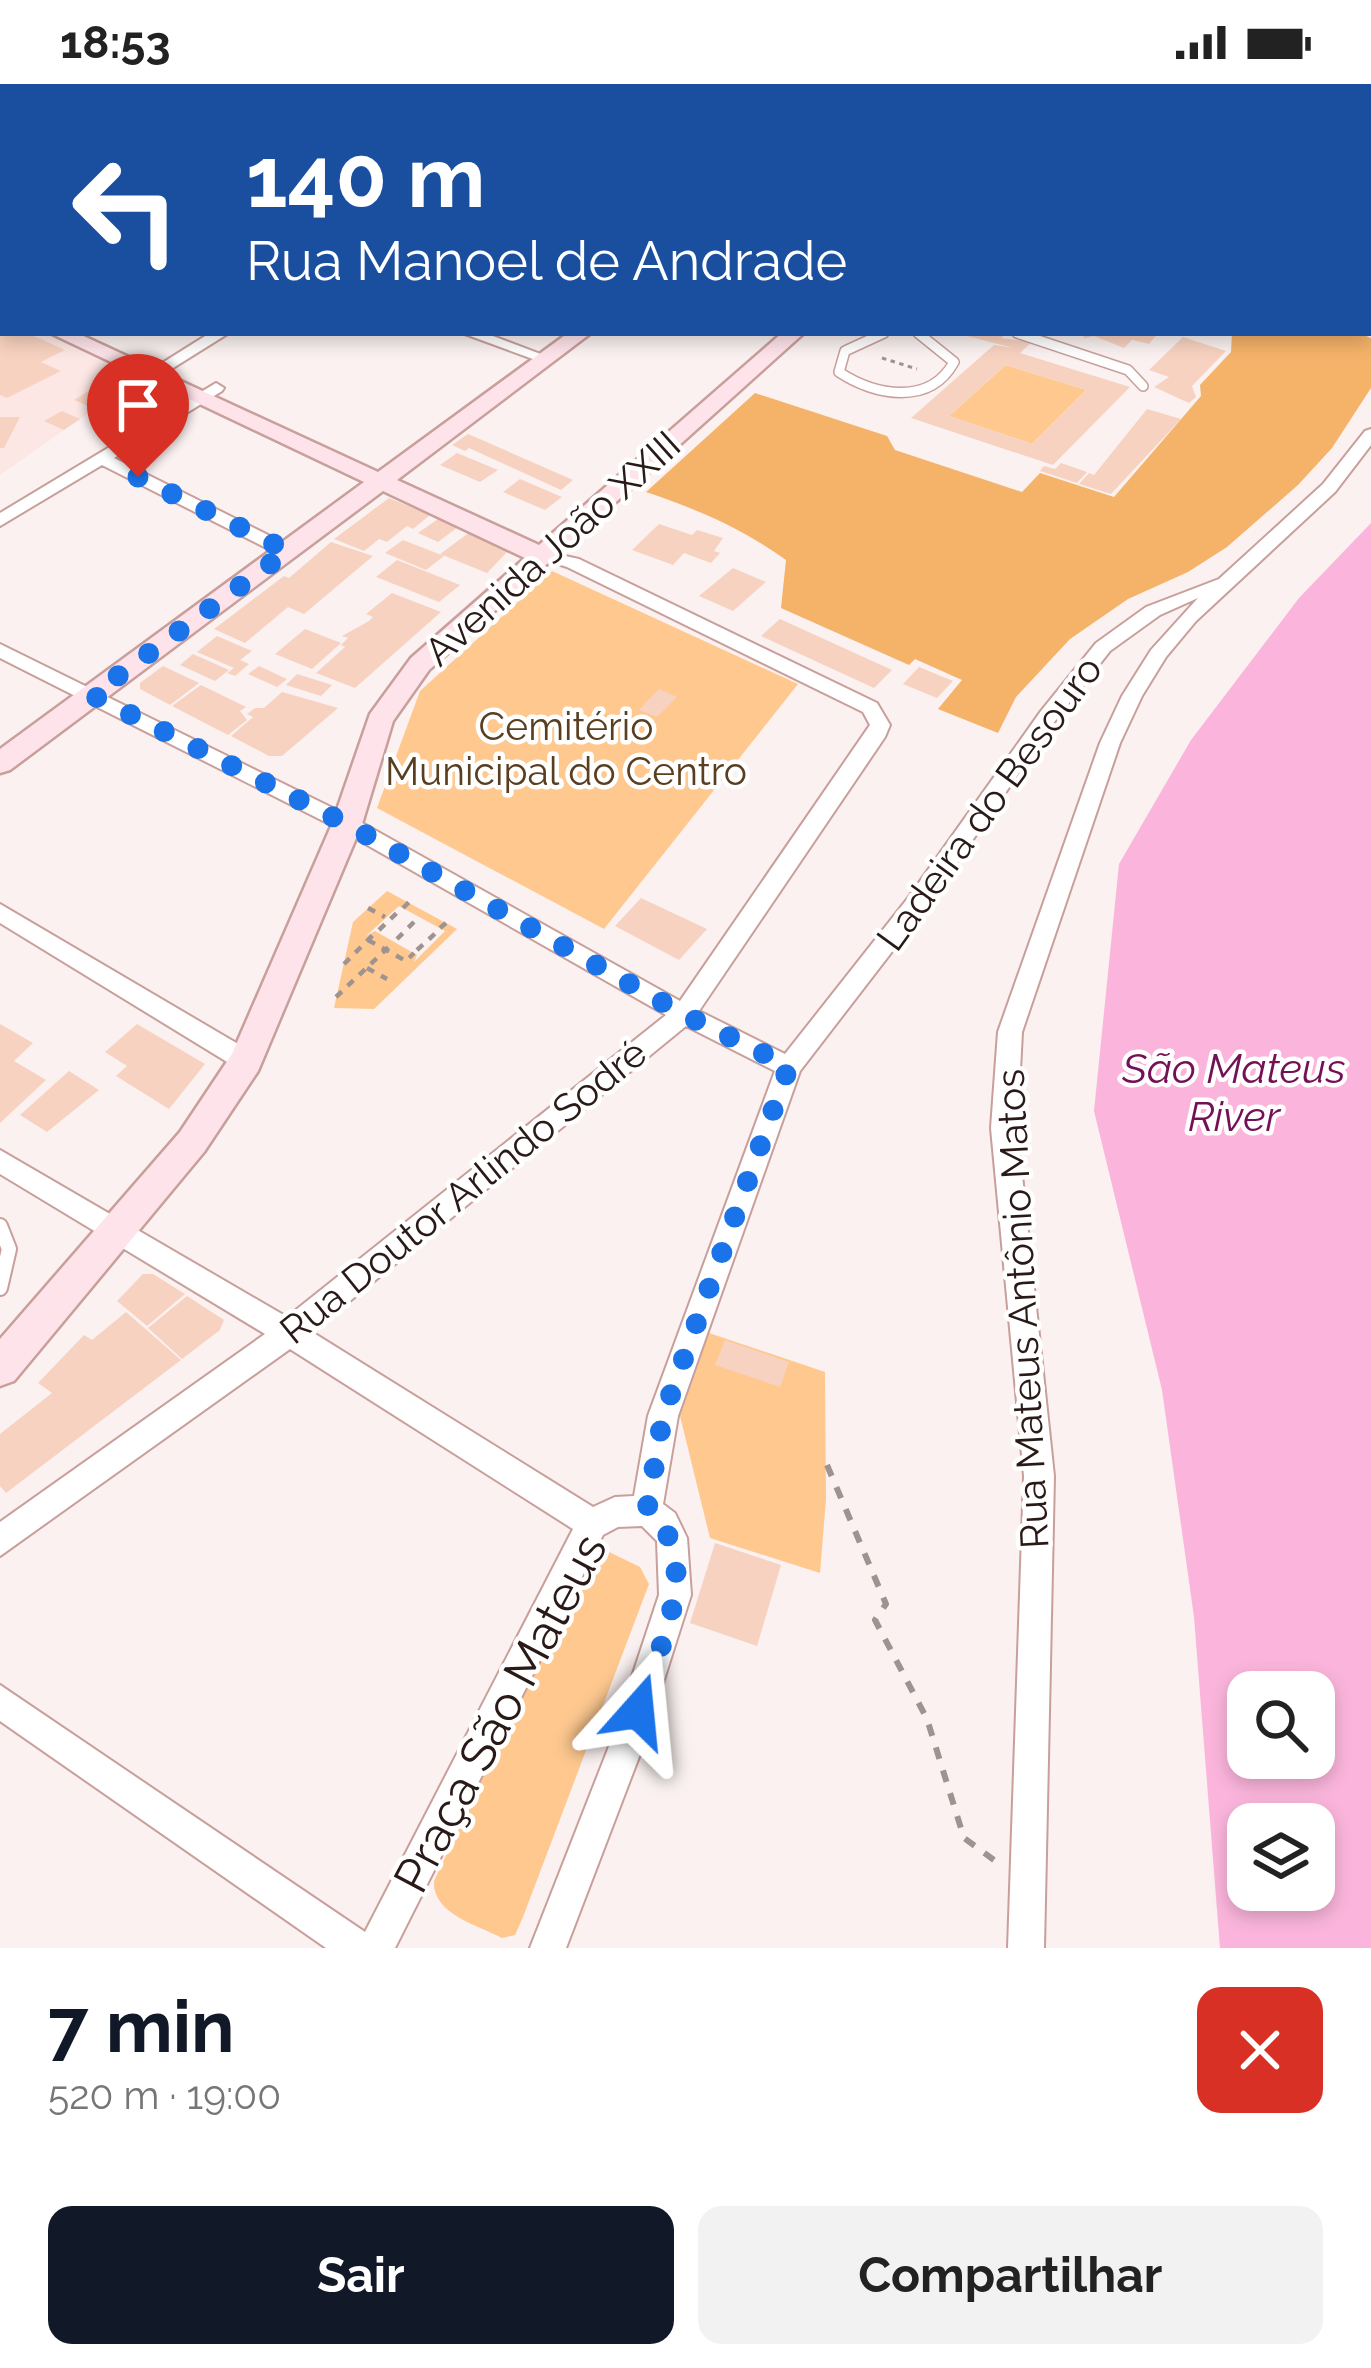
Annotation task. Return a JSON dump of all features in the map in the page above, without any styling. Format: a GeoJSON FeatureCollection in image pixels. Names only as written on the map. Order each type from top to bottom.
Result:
{"type":"FeatureCollection","features":[{"type":"Feature","properties":{"kind":"street"},"geometry":{"type":"LineString","coordinates":[[68,336],[158,370],[557,554]]}},
{"type":"Feature","properties":{"kind":"street"},"geometry":{"type":"LineString","coordinates":[[101,336],[158,370]]}},
{"type":"Feature","properties":{"kind":"street"},"geometry":{"type":"LineString","coordinates":[[158,370],[216,336]]}},
{"type":"Feature","properties":{"kind":"street"},"geometry":{"type":"LineString","coordinates":[[479,336],[547,359]]}},
{"type":"Feature","properties":{"kind":"street"},"geometry":{"type":"LineString","coordinates":[[0,764],[577,336]]}},
{"type":"Feature","properties":{"kind":"street","name":"Avenida João XXIII"},"geometry":{"type":"LineString","coordinates":[[115,1231],[192,1142],[246,1060],[347,824],[380,720],[396,694],[420,664],[557,554],[791,336]]}},
{"type":"Feature","properties":{"kind":"street"},"geometry":{"type":"LineString","coordinates":[[0,521],[208,393]]}},
{"type":"Feature","properties":{"kind":"street"},"geometry":{"type":"LineString","coordinates":[[1224,581],[1329,488],[1371,434]]}},
{"type":"Feature","properties":{"kind":"street"},"geometry":{"type":"LineString","coordinates":[[100,458],[288,551]]}},
{"type":"Feature","properties":{"kind":"street","name":"Rua Doutor Arlindo Sodré"},"geometry":{"type":"LineString","coordinates":[[0,1541],[289,1333],[683,1014],[875,737],[880,725],[870,707],[557,554]]}},
{"type":"Feature","properties":{"kind":"street","name":"Ladeira do Besouro"},"geometry":{"type":"LineString","coordinates":[[647,1510],[663,1416],[789,1066],[916,904],[1048,716],[1103,647],[1153,610],[1224,581]]}},
{"type":"Feature","properties":{"kind":"street","name":"Rua Mateus Antônio Matos"},"geometry":{"type":"LineString","coordinates":[[1026,1948],[1039,1476],[1004,1128],[1004,1072],[1010,1032],[1110,743],[1158,654],[1224,581]]}},
{"type":"Feature","properties":{"kind":"street"},"geometry":{"type":"LineString","coordinates":[[0,650],[347,824],[683,1014],[789,1066]]}},
{"type":"Feature","properties":{"kind":"street"},"geometry":{"type":"LineString","coordinates":[[0,912],[246,1060]]}},
{"type":"Feature","properties":{"kind":"street"},"geometry":{"type":"LineString","coordinates":[[0,1162],[289,1333],[592,1524]]}},
{"type":"Feature","properties":{"kind":"street"},"geometry":{"type":"LineString","coordinates":[[0,1367],[115,1231]]}},
{"type":"Feature","properties":{"kind":"street"},"geometry":{"type":"LineString","coordinates":[[548,1948],[625,1749],[675,1595],[672,1538],[647,1510]]}},
{"type":"Feature","properties":{"kind":"street","name":"Praça São Mateus"},"geometry":{"type":"LineString","coordinates":[[376,1948],[592,1524],[615,1512],[647,1510]]}},
{"type":"Feature","properties":{"kind":"street"},"geometry":{"type":"LineString","coordinates":[[0,1702],[357,1948]]}},
{"type":"Feature","properties":{"kind":"lane"},"geometry":{"type":"LineString","coordinates":[[878,336],[845,351],[838,364],[839,372],[863,388],[879,391],[928,388],[946,377],[954,362],[922,336]]}},
{"type":"Feature","properties":{"kind":"lane"},"geometry":{"type":"LineString","coordinates":[[1026,336],[1128,370],[1143,386]]}},
{"type":"Feature","properties":{"kind":"lane"},"geometry":{"type":"LineString","coordinates":[[0,1226],[9,1249],[0,1288]]}},
{"type":"Feature","properties":{"kind":"path"},"geometry":{"type":"LineString","coordinates":[[344,964],[404,907]]}},
{"type":"Feature","properties":{"kind":"path"},"geometry":{"type":"LineString","coordinates":[[368,908],[388,919]]}},
{"type":"Feature","properties":{"kind":"path"},"geometry":{"type":"LineString","coordinates":[[336,997],[417,920]]}},
{"type":"Feature","properties":{"kind":"path"},"geometry":{"type":"LineString","coordinates":[[368,940],[406,961],[441,927]]}},
{"type":"Feature","properties":{"kind":"path"},"geometry":{"type":"LineString","coordinates":[[367,968],[387,979]]}},
{"type":"Feature","properties":{"kind":"path"},"geometry":{"type":"LineString","coordinates":[[827,1466],[886,1604],[875,1620],[927,1719],[964,1838],[1029,1885]]}},
{"type":"Feature","properties":{"kind":"shaded area"},"geometry":{"type":"Polygon","coordinates":[[[0,336],[50,336],[138,378],[0,475],[0,336]]]}},
{"type":"Feature","properties":{"kind":"shaded area"},"geometry":{"type":"Polygon","coordinates":[[[1232,336],[1366,336],[1371,338],[1371,388],[1332,448],[1298,485],[1227,547],[1188,572],[1128,599],[1070,639],[1016,697],[998,733],[938,709],[962,680],[915,659],[909,665],[781,608],[786,560],[718,520],[646,492],[755,393],[887,436],[895,450],[1022,492],[1040,473],[1114,497],[1201,396],[1200,385],[1231,352],[1232,336]]]}},
{"type":"Feature","properties":{"kind":"green space"},"geometry":{"type":"Polygon","coordinates":[[[1006,365],[1086,390],[1032,444],[949,416],[1006,365]]]}},
{"type":"Feature","properties":{"kind":"green space","name":"Cemitério Municipal do Centro"},"geometry":{"type":"Polygon","coordinates":[[[552,571],[798,684],[604,929],[377,808],[420,691],[552,571]]]}},
{"type":"Feature","properties":{"kind":"green space"},"geometry":{"type":"Polygon","coordinates":[[[387,891],[457,929],[374,1009],[334,1008],[353,922],[387,891]],[[399,906],[366,936],[375,931],[417,955],[414,962],[445,931],[399,906]]]}},
{"type":"Feature","properties":{"kind":"green space"},"geometry":{"type":"Polygon","coordinates":[[[709,1333],[825,1372],[826,1499],[820,1573],[710,1538],[680,1416],[709,1333]]]}},
{"type":"Feature","properties":{"kind":"green space"},"geometry":{"type":"Polygon","coordinates":[[[605,1550],[640,1567],[649,1584],[523,1917],[515,1935],[502,1938],[448,1910],[435,1892],[434,1881],[578,1575],[590,1558],[605,1550]]]}},
{"type":"Feature","properties":{"kind":"water","name":"São Mateus River"},"geometry":{"type":"Polygon","coordinates":[[[1371,523],[1371,1948],[1220,1948],[1194,1617],[1162,1390],[1094,1111],[1119,864],[1191,740],[1299,598],[1371,523]]]}},
{"type":"Feature","properties":{"kind":"building"},"geometry":{"type":"Polygon","coordinates":[[[0,336],[34,336],[65,350],[41,362],[61,371],[7,398],[0,395],[0,336]]]}},
{"type":"Feature","properties":{"kind":"building"},"geometry":{"type":"Polygon","coordinates":[[[967,336],[1032,342],[1020,353],[1130,387],[1053,465],[911,418],[994,345],[1013,348],[967,336]],[[1006,365],[949,416],[1032,444],[1086,390],[1006,365]]]}},
{"type":"Feature","properties":{"kind":"building"},"geometry":{"type":"Polygon","coordinates":[[[1094,336],[1156,336],[1149,344],[1132,340],[1124,348],[1094,336]]]}},
{"type":"Feature","properties":{"kind":"building"},"geometry":{"type":"Polygon","coordinates":[[[1183,337],[1226,351],[1192,386],[1196,397],[1189,403],[1154,387],[1169,377],[1149,370],[1183,337]]]}},
{"type":"Feature","properties":{"kind":"building"},"geometry":{"type":"Polygon","coordinates":[[[92,389],[111,397],[95,409],[74,400],[92,389]]]}},
{"type":"Feature","properties":{"kind":"building"},"geometry":{"type":"Polygon","coordinates":[[[1147,409],[1181,419],[1111,494],[1079,484],[1089,473],[1094,475],[1147,409]]]}},
{"type":"Feature","properties":{"kind":"building"},"geometry":{"type":"Polygon","coordinates":[[[62,411],[80,419],[64,430],[44,421],[62,411]]]}},
{"type":"Feature","properties":{"kind":"building"},"geometry":{"type":"Polygon","coordinates":[[[0,417],[20,417],[4,448],[0,448],[0,417]]]}},
{"type":"Feature","properties":{"kind":"building"},"geometry":{"type":"Polygon","coordinates":[[[468,434],[573,480],[561,490],[469,448],[465,451],[452,445],[468,434]]]}},
{"type":"Feature","properties":{"kind":"building"},"geometry":{"type":"Polygon","coordinates":[[[457,453],[498,470],[480,482],[440,465],[457,453]]]}},
{"type":"Feature","properties":{"kind":"building"},"geometry":{"type":"Polygon","coordinates":[[[1061,463],[1087,472],[1077,483],[1040,471],[1061,463]]]}},
{"type":"Feature","properties":{"kind":"building"},"geometry":{"type":"Polygon","coordinates":[[[520,479],[562,497],[545,510],[503,492],[520,479]]]}},
{"type":"Feature","properties":{"kind":"building"},"geometry":{"type":"Polygon","coordinates":[[[389,498],[430,515],[413,529],[407,526],[387,542],[379,539],[364,551],[334,539],[389,498]]]}},
{"type":"Feature","properties":{"kind":"building"},"geometry":{"type":"Polygon","coordinates":[[[438,519],[458,527],[438,542],[418,533],[438,519]]]}},
{"type":"Feature","properties":{"kind":"building"},"geometry":{"type":"Polygon","coordinates":[[[659,524],[692,535],[697,530],[723,538],[714,551],[720,553],[711,563],[684,553],[673,565],[632,550],[659,524]]]}},
{"type":"Feature","properties":{"kind":"building"},"geometry":{"type":"Polygon","coordinates":[[[470,532],[508,551],[487,573],[440,554],[470,532]]]}},
{"type":"Feature","properties":{"kind":"building"},"geometry":{"type":"Polygon","coordinates":[[[403,540],[444,556],[426,570],[385,553],[403,540]]]}},
{"type":"Feature","properties":{"kind":"building"},"geometry":{"type":"Polygon","coordinates":[[[331,542],[373,556],[304,614],[288,607],[245,643],[214,629],[284,576],[289,578],[331,542]]]}},
{"type":"Feature","properties":{"kind":"building"},"geometry":{"type":"Polygon","coordinates":[[[397,560],[460,585],[439,602],[376,577],[397,560]]]}},
{"type":"Feature","properties":{"kind":"building"},"geometry":{"type":"Polygon","coordinates":[[[733,568],[766,582],[733,611],[699,596],[733,568]]]}},
{"type":"Feature","properties":{"kind":"building"},"geometry":{"type":"Polygon","coordinates":[[[392,593],[441,612],[355,688],[316,673],[345,647],[341,645],[348,638],[342,636],[369,621],[373,617],[366,614],[392,593]]]}},
{"type":"Feature","properties":{"kind":"building"},"geometry":{"type":"Polygon","coordinates":[[[780,619],[892,670],[874,688],[761,636],[780,619]]]}},
{"type":"Feature","properties":{"kind":"building"},"geometry":{"type":"Polygon","coordinates":[[[305,629],[341,643],[312,669],[275,654],[305,629]]]}},
{"type":"Feature","properties":{"kind":"building"},"geometry":{"type":"Polygon","coordinates":[[[217,636],[252,651],[240,660],[249,664],[235,676],[227,673],[234,668],[197,652],[217,636]]]}},
{"type":"Feature","properties":{"kind":"building"},"geometry":{"type":"Polygon","coordinates":[[[193,654],[229,670],[215,681],[180,665],[193,654]]]}},
{"type":"Feature","properties":{"kind":"building"},"geometry":{"type":"Polygon","coordinates":[[[163,666],[199,683],[170,705],[140,689],[140,683],[163,666]]]}},
{"type":"Feature","properties":{"kind":"building"},"geometry":{"type":"Polygon","coordinates":[[[259,666],[287,679],[277,687],[248,674],[259,666]]]}},
{"type":"Feature","properties":{"kind":"building"},"geometry":{"type":"Polygon","coordinates":[[[919,667],[953,681],[937,698],[903,684],[919,667]]]}},
{"type":"Feature","properties":{"kind":"building"},"geometry":{"type":"Polygon","coordinates":[[[297,674],[332,685],[321,696],[286,685],[297,674]]]}},
{"type":"Feature","properties":{"kind":"building"},"geometry":{"type":"Polygon","coordinates":[[[201,685],[246,707],[240,711],[247,720],[228,735],[172,706],[201,685]]]}},
{"type":"Feature","properties":{"kind":"building"},"geometry":{"type":"Polygon","coordinates":[[[659,689],[677,697],[657,717],[639,710],[659,689]]]}},
{"type":"Feature","properties":{"kind":"building"},"geometry":{"type":"Polygon","coordinates":[[[282,692],[338,708],[282,756],[269,756],[231,736],[253,717],[247,714],[264,708],[282,692]]]}},
{"type":"Feature","properties":{"kind":"building"},"geometry":{"type":"Polygon","coordinates":[[[641,898],[707,929],[679,960],[615,926],[641,898]]]}},
{"type":"Feature","properties":{"kind":"building"},"geometry":{"type":"Polygon","coordinates":[[[0,1024],[33,1043],[14,1061],[46,1080],[0,1123],[0,1024]]]}},
{"type":"Feature","properties":{"kind":"building"},"geometry":{"type":"Polygon","coordinates":[[[137,1024],[205,1064],[169,1109],[116,1076],[127,1066],[105,1052],[137,1024]]]}},
{"type":"Feature","properties":{"kind":"building"},"geometry":{"type":"Polygon","coordinates":[[[69,1071],[99,1090],[47,1132],[20,1115],[69,1071]]]}},
{"type":"Feature","properties":{"kind":"building"},"geometry":{"type":"Polygon","coordinates":[[[143,1274],[153,1274],[185,1294],[147,1326],[117,1301],[143,1274]]]}},
{"type":"Feature","properties":{"kind":"building"},"geometry":{"type":"Polygon","coordinates":[[[187,1296],[224,1320],[220,1330],[182,1359],[148,1328],[187,1296]]]}},
{"type":"Feature","properties":{"kind":"building"},"geometry":{"type":"Polygon","coordinates":[[[126,1312],[181,1360],[6,1493],[0,1486],[0,1434],[52,1393],[38,1383],[84,1335],[92,1340],[126,1312]]]}},
{"type":"Feature","properties":{"kind":"building"},"geometry":{"type":"Polygon","coordinates":[[[725,1340],[789,1362],[780,1387],[715,1365],[725,1340]]]}},
{"type":"Feature","properties":{"kind":"building"},"geometry":{"type":"Polygon","coordinates":[[[715,1543],[781,1565],[757,1646],[690,1623],[715,1543]]]}},
{"type":"Feature","properties":{"kind":"route"},"geometry":{"type":"LineString","coordinates":[[138,477],[288,551],[92,695],[347,824],[683,1014],[789,1066],[652,1457],[647,1510],[672,1538],[677,1570],[675,1595],[638,1711]]}}]}
